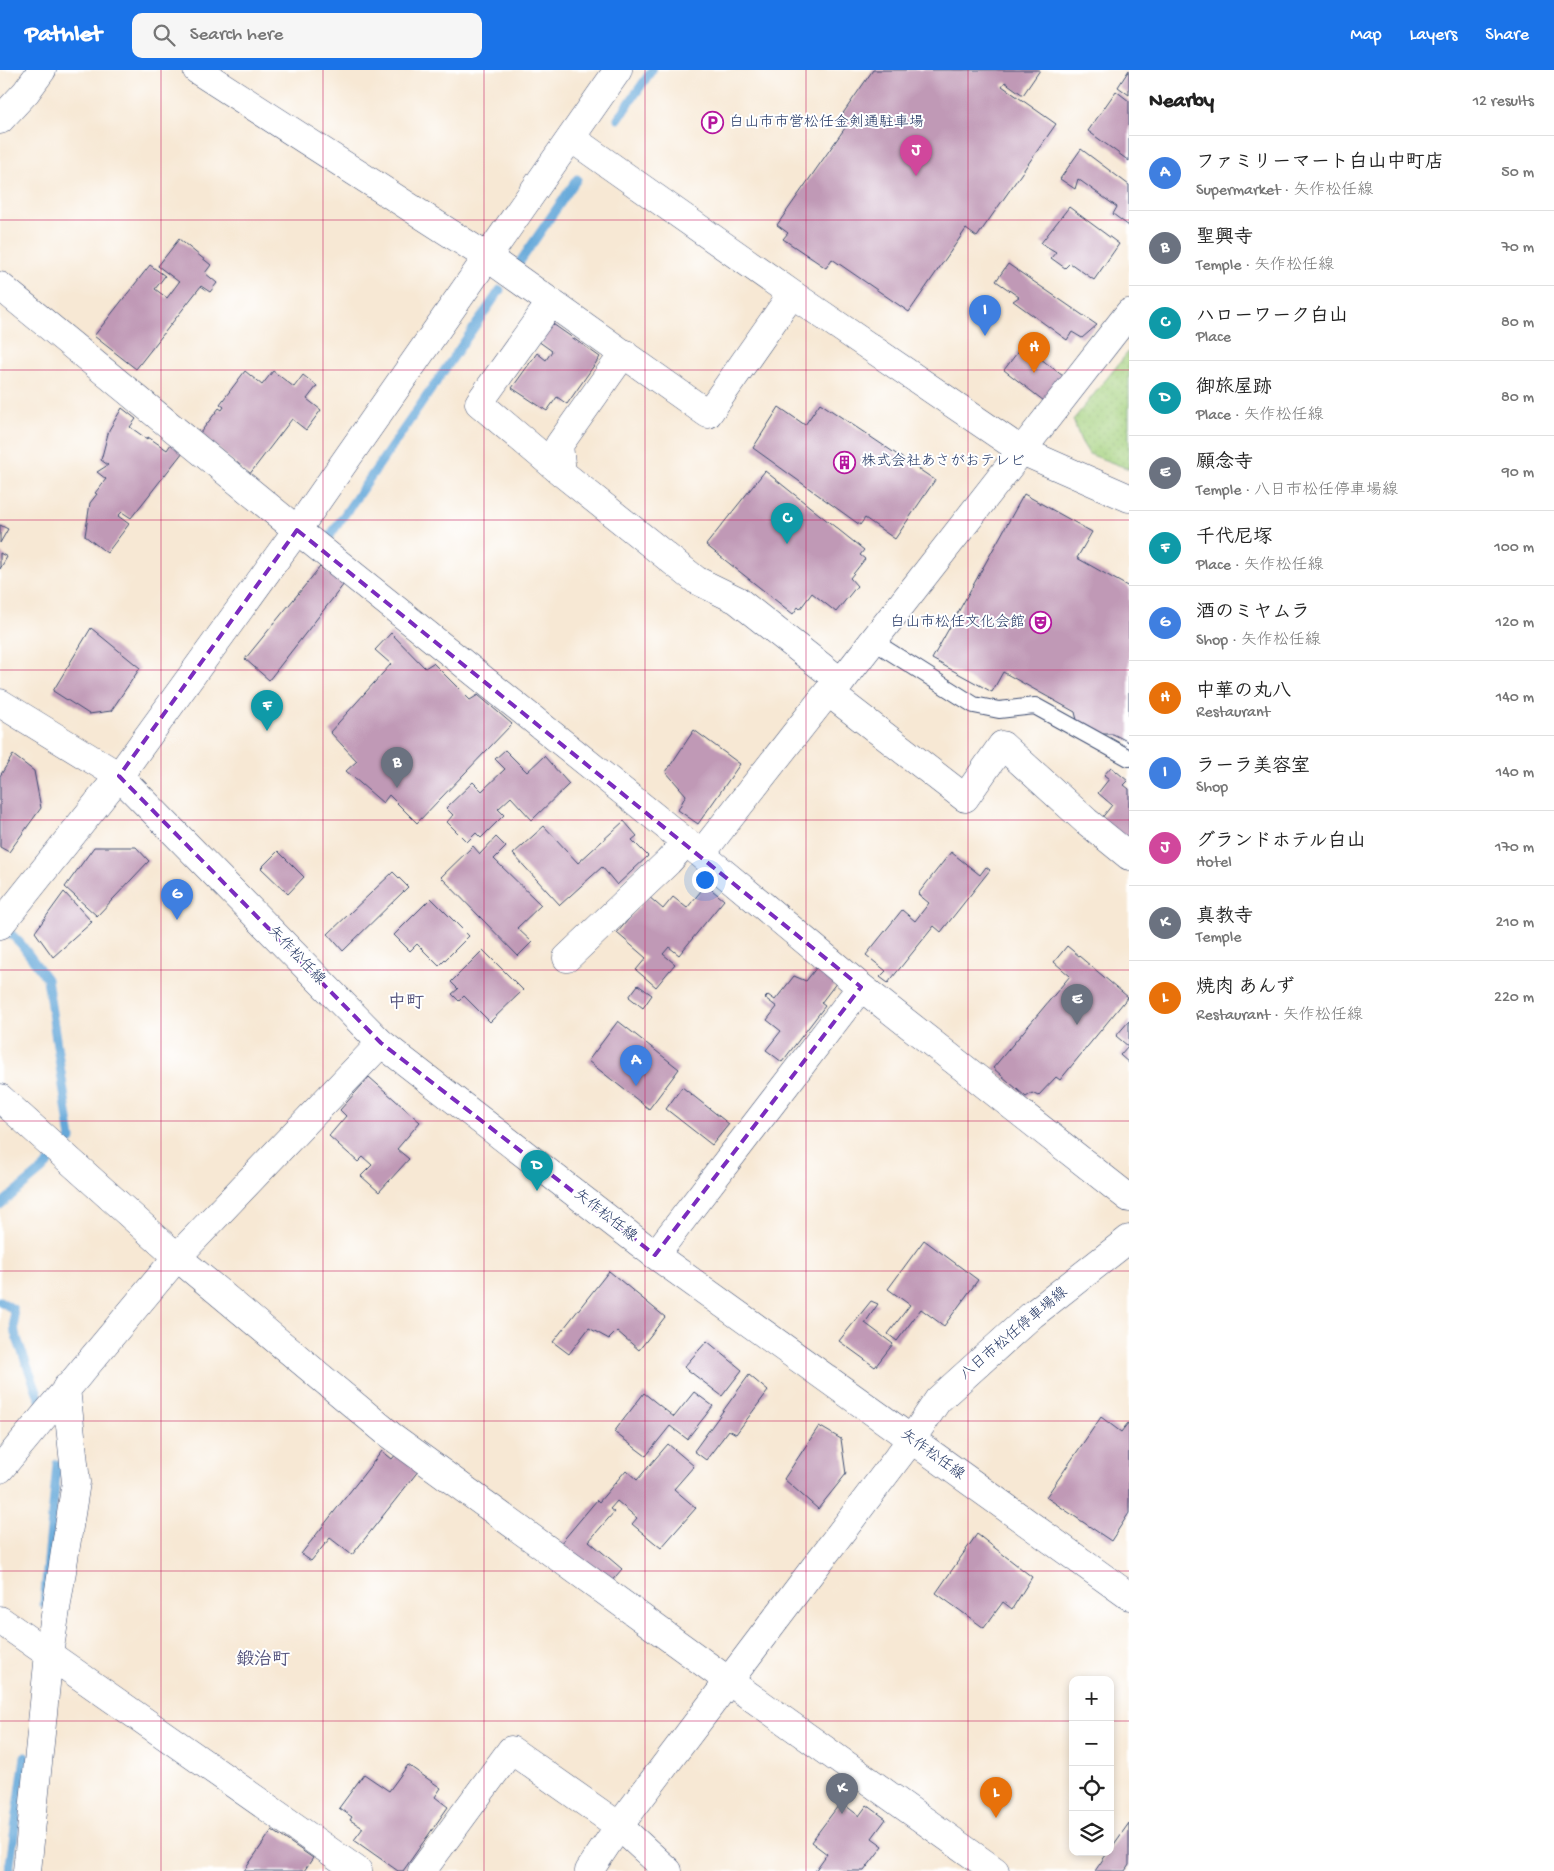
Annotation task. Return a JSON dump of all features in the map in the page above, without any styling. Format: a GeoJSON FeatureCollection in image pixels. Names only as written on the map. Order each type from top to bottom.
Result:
{"type":"FeatureCollection","features":[{"type":"Feature","properties":{"kind":"street"},"geometry":{"type":"LineString","coordinates":[[0,120],[42,70]]}},
{"type":"Feature","properties":{"kind":"street"},"geometry":{"type":"LineString","coordinates":[[197,70],[487,257],[708,414],[792,294]]}},
{"type":"Feature","properties":{"kind":"street"},"geometry":{"type":"LineString","coordinates":[[4,919],[119,776],[297,530],[618,70]]}},
{"type":"Feature","properties":{"kind":"street"},"geometry":{"type":"LineString","coordinates":[[571,138],[792,294],[1022,451],[1129,498]]}},
{"type":"Feature","properties":{"kind":"street"},"geometry":{"type":"LineString","coordinates":[[0,286],[297,530],[694,848],[861,987],[1129,1198]]}},
{"type":"Feature","properties":{"kind":"street"},"geometry":{"type":"LineString","coordinates":[[551,302],[479,402],[562,473],[696,580],[738,600],[834,687],[965,798],[1002,745],[1086,821],[1129,856]]}},
{"type":"Feature","properties":{"kind":"street"},"geometry":{"type":"LineString","coordinates":[[567,958],[668,862],[694,848],[873,641],[1129,313]]}},
{"type":"Feature","properties":{"kind":"street"},"geometry":{"type":"LineString","coordinates":[[562,473],[559,445],[624,353]]}},
{"type":"Feature","properties":{"kind":"street","name":"矢作松任線"},"geometry":{"type":"LineString","coordinates":[[0,703],[119,776],[381,1043],[655,1255],[1129,1596]]}},
{"type":"Feature","properties":{"kind":"street"},"geometry":{"type":"LineString","coordinates":[[655,1255],[861,987]]}},
{"type":"Feature","properties":{"kind":"street"},"geometry":{"type":"LineString","coordinates":[[0,1469],[177,1257],[381,1043]]}},
{"type":"Feature","properties":{"kind":"street"},"geometry":{"type":"LineString","coordinates":[[0,1098],[177,1257],[390,1435],[730,1682],[995,1871]]}},
{"type":"Feature","properties":{"kind":"street","name":"八日市松任停車場線"},"geometry":{"type":"LineString","coordinates":[[588,1871],[911,1440],[938,1400],[1032,1315],[1129,1239]]}},
{"type":"Feature","properties":{"kind":"street"},"geometry":{"type":"LineString","coordinates":[[27,1871],[49,1654],[76,1482],[66,1388]]}},
{"type":"Feature","properties":{"kind":"street"},"geometry":{"type":"LineString","coordinates":[[0,1620],[358,1871]]}},
{"type":"Feature","properties":{"kind":"street"},"geometry":{"type":"LineString","coordinates":[[422,1871],[511,1750],[620,1826],[668,1871]]}},
{"type":"Feature","properties":{"kind":"lane"},"geometry":{"type":"LineString","coordinates":[[873,641],[974,705],[999,710],[1035,706],[1129,758]]}},
{"type":"Feature","properties":{"kind":"highlighted area"},"geometry":{"type":"Polygon","coordinates":[[[297,530],[861,987],[655,1255],[381,1043],[119,776],[297,530]]]}},
{"type":"Feature","properties":{"kind":"green space"},"geometry":{"type":"Polygon","coordinates":[[[1129,351],[1129,469],[1089,454],[1081,441],[1073,420],[1129,351]]]}},
{"type":"Feature","properties":{"kind":"building"},"geometry":{"type":"Polygon","coordinates":[[[873,70],[1040,70],[1023,95],[1005,82],[1002,86],[1056,124],[977,237],[966,229],[909,312],[832,259],[826,268],[783,239],[788,233],[777,225],[845,128],[837,122],[873,70]]]}},
{"type":"Feature","properties":{"kind":"building"},"geometry":{"type":"Polygon","coordinates":[[[1129,70],[1129,95],[1118,87],[1129,70]]]}},
{"type":"Feature","properties":{"kind":"building"},"geometry":{"type":"Polygon","coordinates":[[[1116,91],[1129,101],[1129,161],[1088,131],[1116,91]]]}},
{"type":"Feature","properties":{"kind":"building"},"geometry":{"type":"Polygon","coordinates":[[[1081,149],[1129,185],[1129,226],[1113,214],[1117,207],[1078,179],[1075,189],[1060,179],[1081,149]]]}},
{"type":"Feature","properties":{"kind":"building"},"geometry":{"type":"Polygon","coordinates":[[[1069,207],[1119,244],[1094,280],[1070,263],[1065,268],[1051,258],[1056,252],[1041,243],[1069,207]]]}},
{"type":"Feature","properties":{"kind":"building"},"geometry":{"type":"Polygon","coordinates":[[[179,239],[211,265],[205,273],[217,283],[210,292],[201,286],[136,369],[94,336],[150,265],[165,276],[155,289],[167,298],[179,282],[158,266],[179,239]]]}},
{"type":"Feature","properties":{"kind":"building"},"geometry":{"type":"Polygon","coordinates":[[[1008,264],[1097,325],[1082,338],[1072,332],[1067,340],[1013,301],[1019,297],[996,281],[1008,264]]]}},
{"type":"Feature","properties":{"kind":"building"},"geometry":{"type":"Polygon","coordinates":[[[550,322],[600,357],[567,404],[557,397],[547,411],[512,388],[537,353],[546,360],[552,351],[538,341],[550,322]]]}},
{"type":"Feature","properties":{"kind":"building"},"geometry":{"type":"Polygon","coordinates":[[[1023,345],[1063,376],[1044,401],[1004,370],[1023,345]]]}},
{"type":"Feature","properties":{"kind":"building"},"geometry":{"type":"Polygon","coordinates":[[[245,371],[262,385],[273,371],[294,387],[303,375],[317,386],[307,399],[321,410],[306,430],[292,419],[249,475],[200,433],[219,408],[222,410],[224,407],[220,404],[245,371]]]}},
{"type":"Feature","properties":{"kind":"building","name":"株式会社あさがおテレビ"},"geometry":{"type":"Polygon","coordinates":[[[820,403],[935,480],[895,539],[865,518],[860,525],[753,448],[779,407],[805,425],[820,403]]]}},
{"type":"Feature","properties":{"kind":"building"},"geometry":{"type":"Polygon","coordinates":[[[122,408],[136,419],[130,427],[167,450],[171,444],[183,452],[131,518],[122,512],[118,516],[129,524],[107,553],[85,536],[90,503],[106,479],[97,472],[108,465],[101,460],[109,430],[122,408]]]}},
{"type":"Feature","properties":{"kind":"building"},"geometry":{"type":"Polygon","coordinates":[[[765,471],[864,550],[860,555],[865,559],[850,578],[857,586],[836,612],[812,593],[800,609],[798,607],[793,614],[706,545],[765,471]]]}},
{"type":"Feature","properties":{"kind":"building","name":"白山市松任文化会館"},"geometry":{"type":"Polygon","coordinates":[[[1024,494],[1092,532],[1077,558],[1129,587],[1129,742],[1113,734],[1094,734],[1078,724],[1075,712],[1003,672],[992,692],[932,659],[1024,494]]]}},
{"type":"Feature","properties":{"kind":"building"},"geometry":{"type":"Polygon","coordinates":[[[0,525],[8,529],[0,543],[0,525]]]}},
{"type":"Feature","properties":{"kind":"building"},"geometry":{"type":"Polygon","coordinates":[[[0,553],[7,557],[0,569],[0,553]]]}},
{"type":"Feature","properties":{"kind":"building"},"geometry":{"type":"Polygon","coordinates":[[[320,567],[344,584],[269,680],[245,659],[320,567]]]}},
{"type":"Feature","properties":{"kind":"building"},"geometry":{"type":"Polygon","coordinates":[[[91,628],[140,668],[111,711],[89,714],[53,691],[91,628]]]}},
{"type":"Feature","properties":{"kind":"building"},"geometry":{"type":"Polygon","coordinates":[[[391,633],[425,668],[433,663],[470,700],[478,695],[512,724],[417,823],[389,795],[383,803],[346,771],[357,761],[330,732],[391,664],[375,650],[391,633]]]}},
{"type":"Feature","properties":{"kind":"building"},"geometry":{"type":"Polygon","coordinates":[[[694,730],[740,764],[698,824],[678,810],[686,795],[666,772],[694,730]]]}},
{"type":"Feature","properties":{"kind":"building"},"geometry":{"type":"Polygon","coordinates":[[[505,750],[527,772],[544,756],[569,784],[532,820],[511,797],[498,809],[504,815],[481,838],[476,833],[467,842],[447,822],[453,815],[446,808],[473,782],[482,791],[505,769],[495,759],[505,750]]]}},
{"type":"Feature","properties":{"kind":"building"},"geometry":{"type":"Polygon","coordinates":[[[13,755],[34,771],[41,808],[9,852],[0,847],[0,776],[13,755]]]}},
{"type":"Feature","properties":{"kind":"building"},"geometry":{"type":"Polygon","coordinates":[[[1111,767],[1128,781],[1124,785],[1129,789],[1129,834],[1125,839],[1101,819],[1112,805],[1098,793],[1109,779],[1104,775],[1111,767]]]}},
{"type":"Feature","properties":{"kind":"building"},"geometry":{"type":"Polygon","coordinates":[[[624,821],[637,836],[632,840],[648,856],[617,885],[602,867],[560,905],[513,854],[544,826],[578,863],[624,821]]]}},
{"type":"Feature","properties":{"kind":"building"},"geometry":{"type":"Polygon","coordinates":[[[496,837],[506,847],[494,859],[541,905],[517,928],[532,942],[518,956],[441,877],[473,846],[480,854],[496,837]]]}},
{"type":"Feature","properties":{"kind":"building"},"geometry":{"type":"Polygon","coordinates":[[[94,847],[136,847],[149,861],[97,916],[65,887],[94,847]]]}},
{"type":"Feature","properties":{"kind":"building"},"geometry":{"type":"Polygon","coordinates":[[[278,851],[304,877],[288,894],[261,868],[278,851]]]}},
{"type":"Feature","properties":{"kind":"building"},"geometry":{"type":"Polygon","coordinates":[[[951,852],[980,875],[986,867],[990,870],[941,932],[934,926],[888,983],[880,977],[886,971],[866,955],[902,910],[915,921],[929,903],[918,894],[951,852]]]}},
{"type":"Feature","properties":{"kind":"building"},"geometry":{"type":"Polygon","coordinates":[[[393,872],[408,887],[343,951],[328,934],[393,872]]]}},
{"type":"Feature","properties":{"kind":"building"},"geometry":{"type":"Polygon","coordinates":[[[706,885],[724,900],[679,955],[669,947],[663,954],[675,964],[656,987],[636,970],[646,958],[617,933],[648,896],[663,909],[673,897],[687,908],[706,885]]]}},
{"type":"Feature","properties":{"kind":"building"},"geometry":{"type":"Polygon","coordinates":[[[64,892],[92,922],[53,957],[35,932],[64,892]]]}},
{"type":"Feature","properties":{"kind":"building"},"geometry":{"type":"Polygon","coordinates":[[[431,898],[469,936],[439,966],[417,944],[410,951],[394,935],[431,898]]]}},
{"type":"Feature","properties":{"kind":"building"},"geometry":{"type":"Polygon","coordinates":[[[1067,946],[1128,997],[1060,1080],[1056,1077],[1038,1096],[1032,1093],[1026,1097],[993,1068],[1070,976],[1054,962],[1067,946]]]}},
{"type":"Feature","properties":{"kind":"building"},"geometry":{"type":"Polygon","coordinates":[[[483,950],[523,990],[490,1022],[464,996],[459,1001],[452,994],[458,989],[451,982],[483,950]]]}},
{"type":"Feature","properties":{"kind":"building"},"geometry":{"type":"Polygon","coordinates":[[[817,967],[837,982],[821,1003],[825,1006],[782,1062],[766,1050],[781,1031],[767,1020],[777,1007],[765,998],[768,995],[775,1000],[794,976],[806,981],[817,967]]]}},
{"type":"Feature","properties":{"kind":"building"},"geometry":{"type":"Polygon","coordinates":[[[638,985],[652,995],[643,1008],[629,997],[638,985]]]}},
{"type":"Feature","properties":{"kind":"building"},"geometry":{"type":"Polygon","coordinates":[[[618,1021],[679,1069],[649,1109],[588,1061],[618,1021]]]}},
{"type":"Feature","properties":{"kind":"building"},"geometry":{"type":"Polygon","coordinates":[[[1129,1021],[1129,1063],[1120,1055],[1128,1046],[1116,1036],[1129,1021]]]}},
{"type":"Feature","properties":{"kind":"building"},"geometry":{"type":"Polygon","coordinates":[[[369,1077],[420,1122],[397,1149],[409,1159],[379,1192],[361,1176],[372,1165],[363,1157],[358,1162],[329,1136],[346,1116],[340,1110],[369,1077]]]}},
{"type":"Feature","properties":{"kind":"building"},"geometry":{"type":"Polygon","coordinates":[[[682,1087],[729,1124],[712,1145],[666,1109],[682,1087]]]}},
{"type":"Feature","properties":{"kind":"building"},"geometry":{"type":"Polygon","coordinates":[[[924,1240],[978,1280],[944,1326],[921,1309],[897,1341],[888,1334],[910,1305],[888,1289],[924,1240]]]}},
{"type":"Feature","properties":{"kind":"building"},"geometry":{"type":"Polygon","coordinates":[[[609,1271],[665,1317],[639,1350],[617,1331],[609,1339],[589,1328],[569,1354],[553,1342],[609,1271]]]}},
{"type":"Feature","properties":{"kind":"building"},"geometry":{"type":"Polygon","coordinates":[[[871,1301],[878,1304],[865,1323],[893,1344],[875,1367],[839,1341],[871,1301]]]}},
{"type":"Feature","properties":{"kind":"building"},"geometry":{"type":"Polygon","coordinates":[[[707,1341],[742,1370],[722,1396],[684,1367],[707,1341]]]}},
{"type":"Feature","properties":{"kind":"building"},"geometry":{"type":"Polygon","coordinates":[[[749,1375],[768,1391],[736,1434],[729,1430],[706,1460],[694,1451],[749,1375]]]}},
{"type":"Feature","properties":{"kind":"building"},"geometry":{"type":"Polygon","coordinates":[[[694,1392],[713,1406],[687,1439],[670,1426],[646,1456],[614,1432],[644,1393],[674,1417],[694,1392]]]}},
{"type":"Feature","properties":{"kind":"building"},"geometry":{"type":"Polygon","coordinates":[[[1101,1417],[1121,1432],[1129,1424],[1129,1513],[1111,1541],[1046,1497],[1101,1417]]]}},
{"type":"Feature","properties":{"kind":"building"},"geometry":{"type":"Polygon","coordinates":[[[819,1426],[841,1439],[846,1474],[818,1509],[784,1479],[819,1426]]]}},
{"type":"Feature","properties":{"kind":"building"},"geometry":{"type":"Polygon","coordinates":[[[668,1444],[694,1466],[674,1489],[696,1508],[661,1548],[632,1524],[637,1518],[617,1501],[610,1509],[614,1512],[589,1541],[622,1569],[610,1583],[560,1544],[597,1500],[599,1502],[626,1470],[637,1480],[668,1444]]]}},
{"type":"Feature","properties":{"kind":"building"},"geometry":{"type":"Polygon","coordinates":[[[382,1451],[392,1459],[397,1453],[419,1470],[352,1555],[330,1538],[311,1561],[301,1554],[382,1451]]]}},
{"type":"Feature","properties":{"kind":"building"},"geometry":{"type":"Polygon","coordinates":[[[977,1534],[1032,1577],[1012,1609],[1003,1602],[984,1628],[936,1593],[977,1534]]]}},
{"type":"Feature","properties":{"kind":"building"},"geometry":{"type":"Polygon","coordinates":[[[408,1765],[441,1788],[435,1797],[448,1807],[403,1871],[398,1871],[354,1840],[363,1828],[350,1820],[352,1817],[339,1808],[364,1774],[389,1791],[408,1765]]]}},
{"type":"Feature","properties":{"kind":"building"},"geometry":{"type":"Polygon","coordinates":[[[841,1802],[859,1816],[867,1805],[886,1819],[872,1838],[883,1846],[864,1871],[815,1871],[827,1854],[811,1842],[841,1802]]]}},
{"type":"Feature","properties":{"kind":"building"},"geometry":{"type":"Polygon","coordinates":[[[1129,1823],[1129,1865],[1125,1871],[1095,1871],[1105,1856],[1114,1856],[1114,1844],[1129,1823]]]}},
{"type":"Feature","properties":{"kind":"building"},"geometry":{"type":"Polygon","coordinates":[[[272,1830],[313,1858],[304,1871],[244,1871],[272,1830]]]}},
{"type":"Feature","properties":{"kind":"waterway"},"geometry":{"type":"LineString","coordinates":[[618,119],[652,70]]}},
{"type":"Feature","properties":{"kind":"waterway"},"geometry":{"type":"LineString","coordinates":[[517,266],[577,179]]}},
{"type":"Feature","properties":{"kind":"waterway"},"geometry":{"type":"LineString","coordinates":[[327,540],[500,290]]}},
{"type":"Feature","properties":{"kind":"waterway"},"geometry":{"type":"LineString","coordinates":[[0,1205],[43,1169],[71,1139],[47,979],[21,944],[2,925]]}},
{"type":"Feature","properties":{"kind":"waterway"},"geometry":{"type":"LineString","coordinates":[[0,1301],[13,1309],[15,1333],[40,1400]]}},
{"type":"Feature","properties":{"kind":"waterway"},"geometry":{"type":"LineString","coordinates":[[44,1604],[57,1464]]}},
{"type":"Feature","properties":{"kind":"waterway"},"geometry":{"type":"LineString","coordinates":[[9,1871],[25,1757]]}},
{"type":"Feature","properties":{"kind":"place","name":"白山市市営松任金剣通駐車場"},"geometry":{"type":"Point","coordinates":[713,123]}},
{"type":"Feature","properties":{"kind":"place","name":"グランドホテル白山"},"geometry":{"type":"Point","coordinates":[916,176]}},
{"type":"Feature","properties":{"kind":"place","name":"ラーラ美容室"},"geometry":{"type":"Point","coordinates":[985,336]}},
{"type":"Feature","properties":{"kind":"place","name":"中華の丸八"},"geometry":{"type":"Point","coordinates":[1034,373]}},
{"type":"Feature","properties":{"kind":"place","name":"株式会社あさがおテレビ"},"geometry":{"type":"Point","coordinates":[845,462]}},
{"type":"Feature","properties":{"kind":"place","name":"ハローワーク白山"},"geometry":{"type":"Point","coordinates":[787,544]}},
{"type":"Feature","properties":{"kind":"place","name":"白山市松任文化会館"},"geometry":{"type":"Point","coordinates":[1041,623]}},
{"type":"Feature","properties":{"kind":"place","name":"千代尼塚"},"geometry":{"type":"Point","coordinates":[267,731]}},
{"type":"Feature","properties":{"kind":"place","name":"聖興寺"},"geometry":{"type":"Point","coordinates":[397,788]}},
{"type":"Feature","properties":{"kind":"place","name":"酒のミヤムラ"},"geometry":{"type":"Point","coordinates":[177,920]}},
{"type":"Feature","properties":{"kind":"place","name":"願念寺"},"geometry":{"type":"Point","coordinates":[1077,1025]}},
{"type":"Feature","properties":{"kind":"place","name":"ファミリーマート白山中町店"},"geometry":{"type":"Point","coordinates":[636,1086]}},
{"type":"Feature","properties":{"kind":"place","name":"御旅屋跡"},"geometry":{"type":"Point","coordinates":[537,1191]}},
{"type":"Feature","properties":{"kind":"place","name":"真教寺"},"geometry":{"type":"Point","coordinates":[842,1814]}},
{"type":"Feature","properties":{"kind":"place","name":"焼肉 あんず"},"geometry":{"type":"Point","coordinates":[996,1818]}},
{"type":"Feature","properties":{"kind":"district","name":"中町"},"geometry":{"type":"Point","coordinates":[406,1003]}},
{"type":"Feature","properties":{"kind":"district","name":"鍛治町"},"geometry":{"type":"Point","coordinates":[263,1660]}}]}
